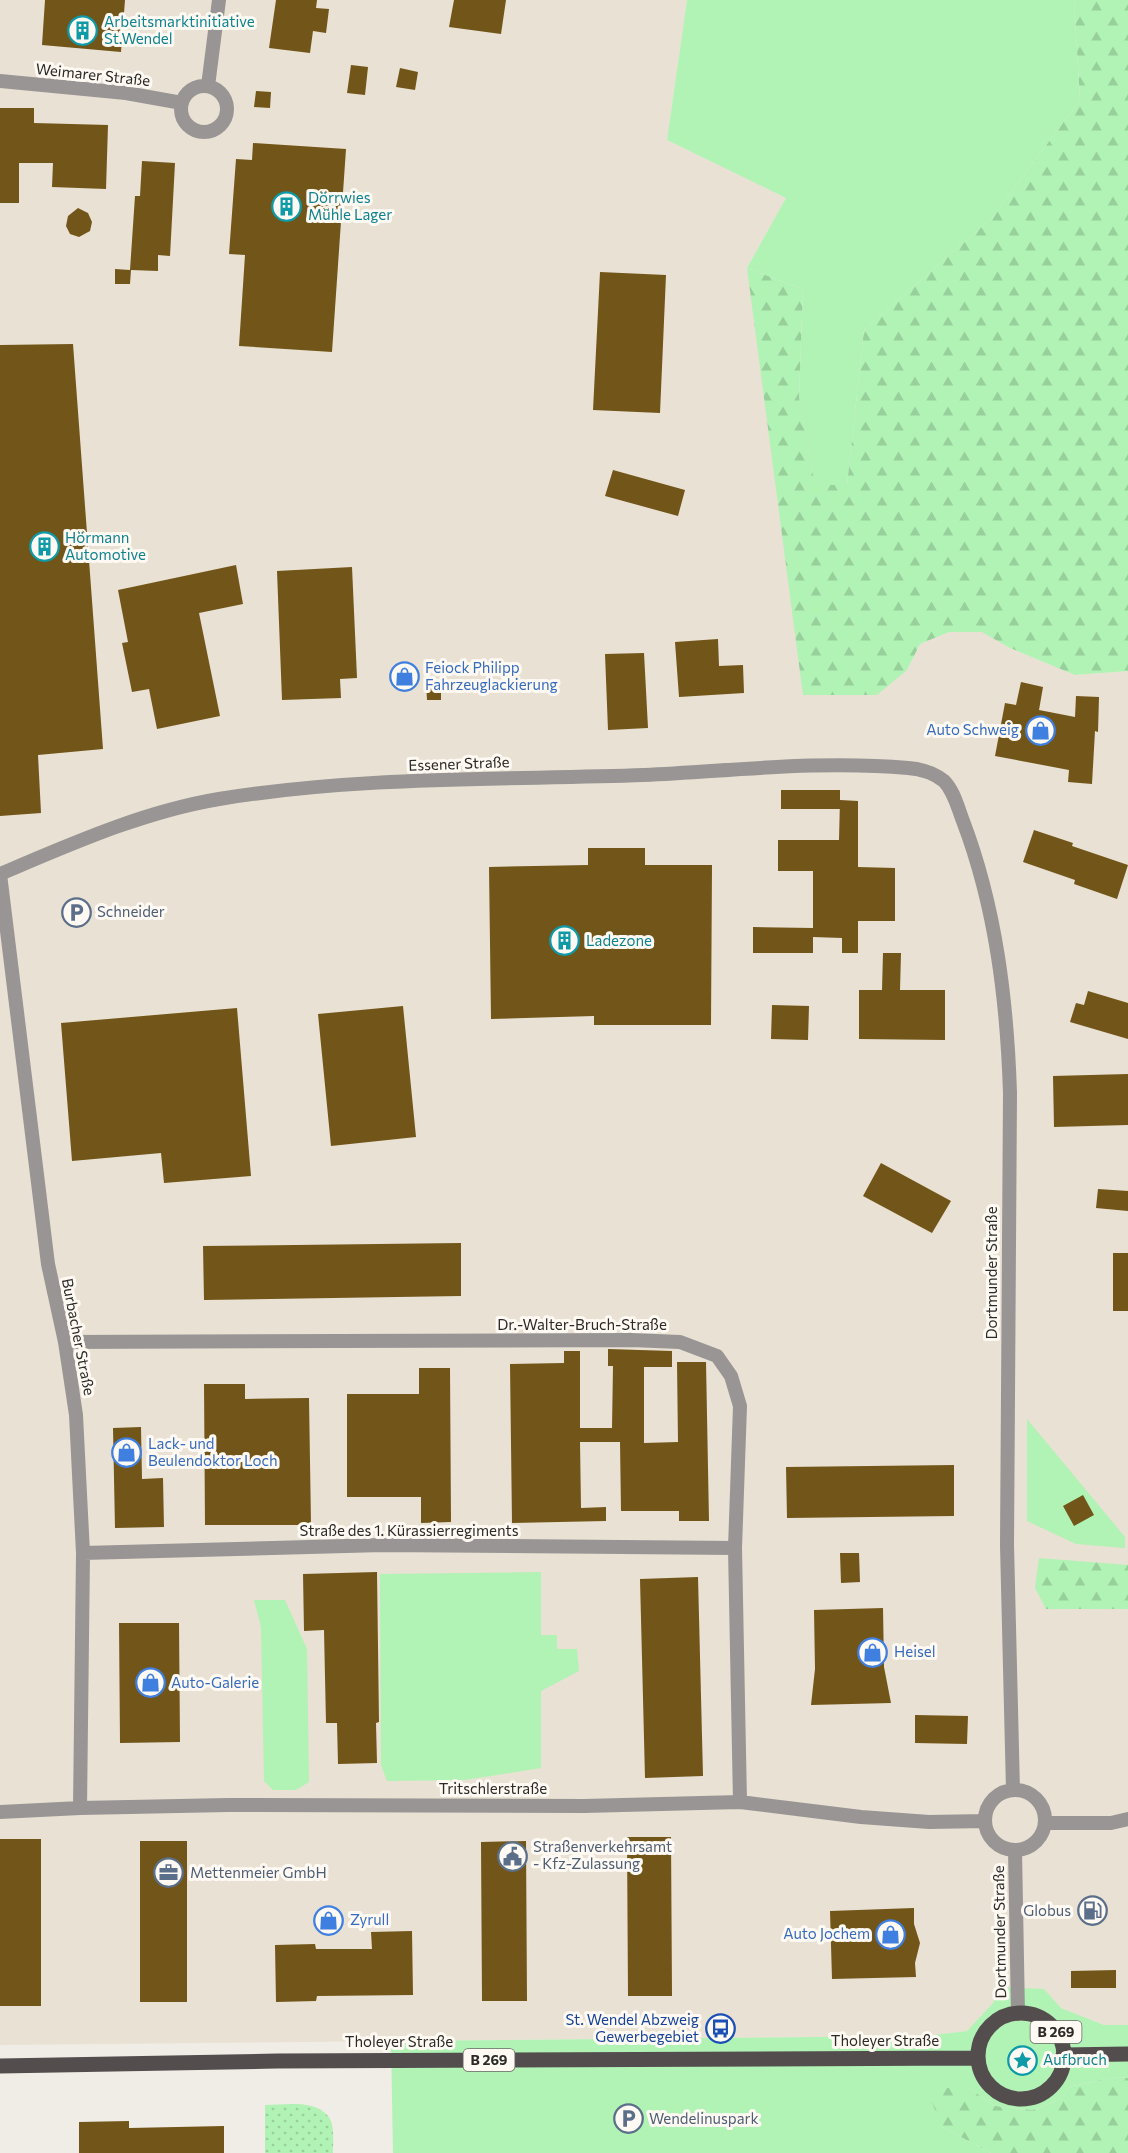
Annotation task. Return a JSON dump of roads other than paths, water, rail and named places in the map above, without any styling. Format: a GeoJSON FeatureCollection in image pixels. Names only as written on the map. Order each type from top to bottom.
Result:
{"type":"FeatureCollection","features":[{"type":"Feature","properties":{"kind":"main road","name":"B 269"},"geometry":{"type":"LineString","coordinates":[[1018,2014],[1029,2015],[1049,2025],[1062,2044],[1063,2055],[1060,2073],[1050,2088],[1040,2095],[1016,2099],[1004,2096],[985,2081],[978,2058],[979,2045],[989,2028],[1005,2017],[1018,2014]]}},
{"type":"Feature","properties":{"kind":"main road","name":"B 269"},"geometry":{"type":"LineString","coordinates":[[1063,2055],[1128,2054]]}},
{"type":"Feature","properties":{"kind":"main road","name":"Tholeyer Straße"},"geometry":{"type":"LineString","coordinates":[[0,2066],[277,2061],[978,2058]]}},
{"type":"Feature","properties":{"kind":"street"},"geometry":{"type":"LineString","coordinates":[[208,86],[219,0]]}},
{"type":"Feature","properties":{"kind":"street","name":"Weimarer Straße"},"geometry":{"type":"LineString","coordinates":[[0,81],[126,93],[182,103]]}},
{"type":"Feature","properties":{"kind":"street"},"geometry":{"type":"LineString","coordinates":[[201,86],[208,86],[221,94],[227,108],[223,122],[217,128],[203,132],[190,127],[182,116],[182,103],[189,92],[201,86]]}},
{"type":"Feature","properties":{"kind":"street","name":"Essener Straße"},"geometry":{"type":"LineString","coordinates":[[0,874],[77,841],[151,814],[216,799],[298,788],[643,775],[799,766],[865,765],[913,768],[933,773]]}},
{"type":"Feature","properties":{"kind":"street","name":"Dortmunder Straße"},"geometry":{"type":"LineString","coordinates":[[933,773],[946,783],[954,796],[987,900],[1003,983],[1008,1039],[1010,1094],[1007,1545],[1013,1790]]}},
{"type":"Feature","properties":{"kind":"street","name":"Burbacher Straße"},"geometry":{"type":"LineString","coordinates":[[0,874],[48,1264],[65,1342],[76,1415],[83,1553],[80,1808]]}},
{"type":"Feature","properties":{"kind":"street","name":"Dr.-Walter-Bruch-Straße"},"geometry":{"type":"LineString","coordinates":[[65,1342],[631,1340],[680,1342],[717,1356],[731,1376],[740,1406],[735,1548],[740,1802]]}},
{"type":"Feature","properties":{"kind":"street","name":"Straße des 1. Kürassierregiments"},"geometry":{"type":"LineString","coordinates":[[83,1553],[383,1545],[735,1548]]}},
{"type":"Feature","properties":{"kind":"street"},"geometry":{"type":"LineString","coordinates":[[985,1821],[986,1812],[996,1797],[1013,1790],[1033,1795],[1045,1812],[1046,1823],[1111,1823],[1128,1818]]}},
{"type":"Feature","properties":{"kind":"street","name":"Tritschlerstraße"},"geometry":{"type":"LineString","coordinates":[[0,1812],[228,1805],[584,1806],[740,1802],[861,1817],[929,1822],[985,1821]]}},
{"type":"Feature","properties":{"kind":"street","name":"Dortmunder Straße"},"geometry":{"type":"LineString","coordinates":[[985,1821],[987,1830],[998,1844],[1015,1850],[1032,1845],[1039,1839],[1046,1823]]}},
{"type":"Feature","properties":{"kind":"street","name":"Dortmunder Straße"},"geometry":{"type":"LineString","coordinates":[[1015,1850],[1018,2014]]}},
{"type":"Feature","properties":{"kind":"place","name":"Arbeitsmarktinitiative St.Wendel"},"geometry":{"type":"Point","coordinates":[83,31]}},
{"type":"Feature","properties":{"kind":"place","name":"Dörrwies Mühle Lager"},"geometry":{"type":"Point","coordinates":[287,207]}},
{"type":"Feature","properties":{"kind":"place","name":"Hörmann Automotive"},"geometry":{"type":"Point","coordinates":[44,547]}},
{"type":"Feature","properties":{"kind":"place","name":"Feiock Philipp Fahrzeuglackierung"},"geometry":{"type":"Point","coordinates":[404,677]}},
{"type":"Feature","properties":{"kind":"place","name":"Auto Schweig"},"geometry":{"type":"Point","coordinates":[1040,730]}},
{"type":"Feature","properties":{"kind":"place","name":"Schneider"},"geometry":{"type":"Point","coordinates":[76,912]}},
{"type":"Feature","properties":{"kind":"place","name":"Ladezone"},"geometry":{"type":"Point","coordinates":[565,941]}},
{"type":"Feature","properties":{"kind":"place","name":"Lack- und Beulendoktor Loch"},"geometry":{"type":"Point","coordinates":[127,1453]}},
{"type":"Feature","properties":{"kind":"place","name":"Heisel"},"geometry":{"type":"Point","coordinates":[873,1652]}},
{"type":"Feature","properties":{"kind":"place","name":"Auto-Galerie"},"geometry":{"type":"Point","coordinates":[150,1683]}},
{"type":"Feature","properties":{"kind":"place","name":"Straßenverkehrsamt - Kfz-Zulassung"},"geometry":{"type":"Point","coordinates":[512,1856]}},
{"type":"Feature","properties":{"kind":"place","name":"Mettenmeier GmbH"},"geometry":{"type":"Point","coordinates":[169,1873]}},
{"type":"Feature","properties":{"kind":"place","name":"Globus"},"geometry":{"type":"Point","coordinates":[1092,1911]}},
{"type":"Feature","properties":{"kind":"place","name":"Zyrull"},"geometry":{"type":"Point","coordinates":[329,1920]}},
{"type":"Feature","properties":{"kind":"place","name":"Auto Jochem"},"geometry":{"type":"Point","coordinates":[891,1934]}},
{"type":"Feature","properties":{"kind":"place","name":"St. Wendel Abzweig Gewerbegebiet"},"geometry":{"type":"Point","coordinates":[720,2029]}},
{"type":"Feature","properties":{"kind":"place","name":"Aufbruch"},"geometry":{"type":"Point","coordinates":[1022,2060]}},
{"type":"Feature","properties":{"kind":"place","name":"Wendelinuspark"},"geometry":{"type":"Point","coordinates":[628,2119]}}]}
